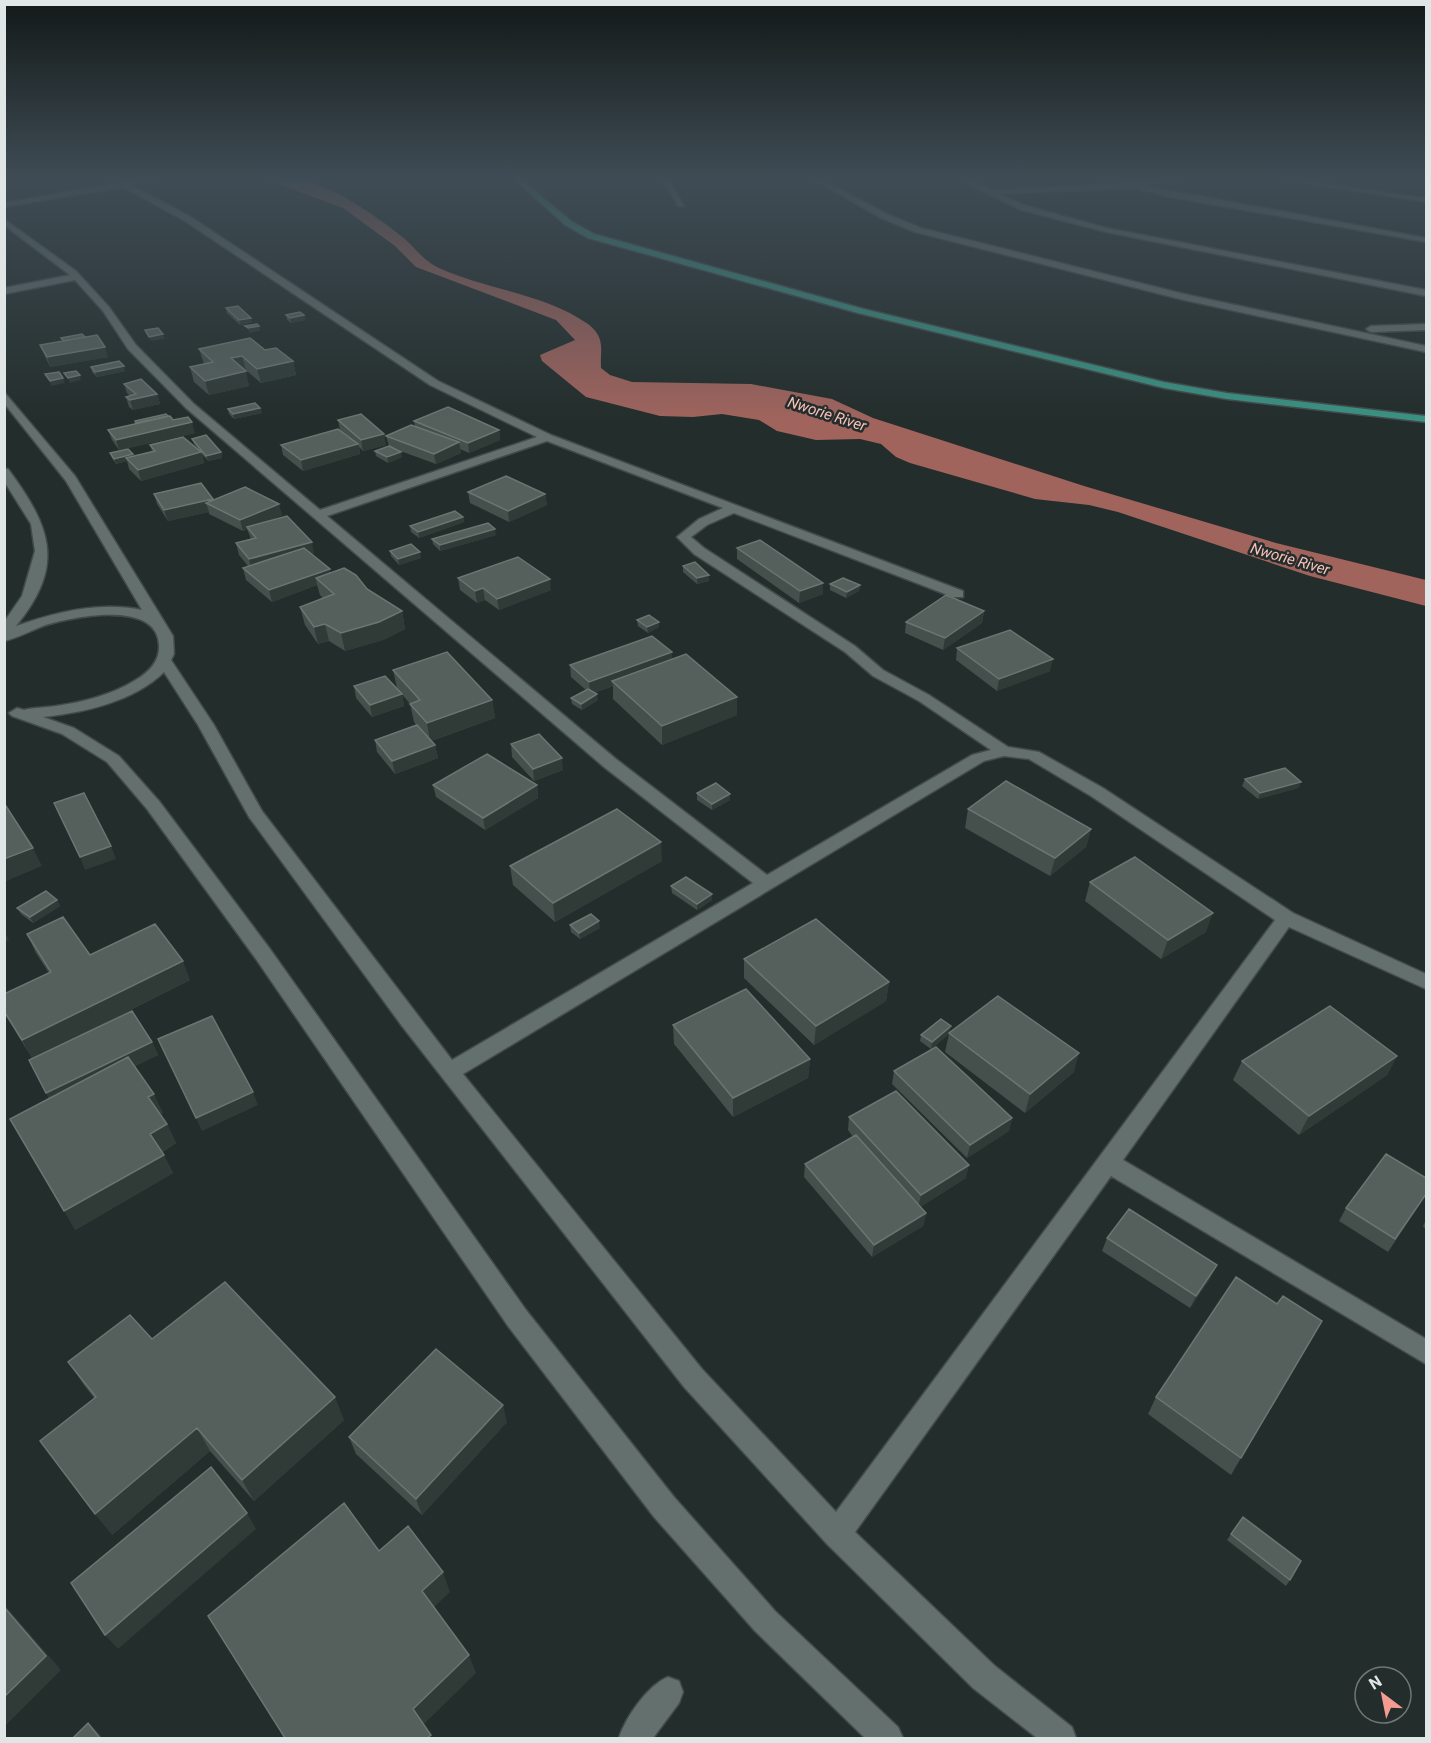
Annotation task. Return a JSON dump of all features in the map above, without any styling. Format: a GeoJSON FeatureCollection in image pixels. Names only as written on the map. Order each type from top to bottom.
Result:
{"type":"FeatureCollection","features":[{"type":"Feature","properties":{"kind":"main road"},"geometry":{"type":"LineString","coordinates":[[682,261],[861,311],[1164,385],[1227,396],[1426,418]]}},
{"type":"Feature","properties":{"kind":"main road"},"geometry":{"type":"LineString","coordinates":[[702,261],[1177,380],[1426,409]]}},
{"type":"Feature","properties":{"kind":"street"},"geometry":{"type":"LineString","coordinates":[[57,261],[76,277],[106,309],[132,347],[190,406],[610,763],[768,885]]}},
{"type":"Feature","properties":{"kind":"street"},"geometry":{"type":"LineString","coordinates":[[252,261],[434,383],[547,437],[736,507],[958,594]]}},
{"type":"Feature","properties":{"kind":"street"},"geometry":{"type":"LineString","coordinates":[[1042,261],[1184,297],[1426,349]]}},
{"type":"Feature","properties":{"kind":"street"},"geometry":{"type":"LineString","coordinates":[[1265,261],[1426,293]]}},
{"type":"Feature","properties":{"kind":"street"},"geometry":{"type":"LineString","coordinates":[[4,291],[76,277]]}},
{"type":"Feature","properties":{"kind":"street"},"geometry":{"type":"LineString","coordinates":[[1340,330],[1426,327]]}},
{"type":"Feature","properties":{"kind":"street"},"geometry":{"type":"LineString","coordinates":[[4,395],[71,479],[156,623],[166,633],[169,646],[164,660],[150,675],[130,689],[104,701],[55,712],[10,712]]}},
{"type":"Feature","properties":{"kind":"street"},"geometry":{"type":"LineString","coordinates":[[319,514],[547,437]]}},
{"type":"Feature","properties":{"kind":"street"},"geometry":{"type":"LineString","coordinates":[[4,472],[38,526],[40,556],[33,589],[16,620],[4,631]]}},
{"type":"Feature","properties":{"kind":"street"},"geometry":{"type":"LineString","coordinates":[[736,507],[703,522],[682,537],[699,551],[850,650],[878,673],[924,698],[1004,751]]}},
{"type":"Feature","properties":{"kind":"street"},"geometry":{"type":"LineString","coordinates":[[4,637],[38,621],[92,611],[128,613],[156,623]]}},
{"type":"Feature","properties":{"kind":"street"},"geometry":{"type":"LineString","coordinates":[[164,660],[206,725],[255,813],[449,1072],[693,1378],[837,1534],[984,1677],[1061,1738]]}},
{"type":"Feature","properties":{"kind":"street"},"geometry":{"type":"LineString","coordinates":[[10,712],[68,731],[112,759],[153,805],[262,954],[517,1318],[664,1507],[765,1621],[887,1738]]}},
{"type":"Feature","properties":{"kind":"street"},"geometry":{"type":"LineString","coordinates":[[449,1072],[768,885],[978,758],[1004,751],[1033,755],[1079,782],[1286,918],[1426,982]]}},
{"type":"Feature","properties":{"kind":"street"},"geometry":{"type":"LineString","coordinates":[[837,1534],[1286,918]]}},
{"type":"Feature","properties":{"kind":"street"},"geometry":{"type":"LineString","coordinates":[[1107,1162],[1426,1352]]}},
{"type":"Feature","properties":{"kind":"street"},"geometry":{"type":"LineString","coordinates":[[634,1738],[668,1692]]}},
{"type":"Feature","properties":{"kind":"water","name":"Nworie River"},"geometry":{"type":"Polygon","coordinates":[[[410,261],[429,261],[457,275],[534,298],[571,314],[594,329],[601,344],[601,368],[610,375],[632,382],[751,384],[832,399],[873,418],[1084,486],[1276,543],[1426,580],[1426,606],[1310,576],[1118,512],[1089,505],[1035,499],[910,463],[896,457],[881,444],[860,439],[816,440],[777,431],[759,420],[722,414],[693,417],[660,416],[586,397],[542,361],[540,355],[575,340],[556,320],[416,267],[410,261]]]}},
{"type":"Feature","properties":{"kind":"building"},"geometry":{"type":"Polygon","coordinates":[[[238,306],[251,318],[239,320],[226,308],[238,306]]]}},
{"type":"Feature","properties":{"kind":"building"},"geometry":{"type":"Polygon","coordinates":[[[300,312],[304,315],[290,318],[286,315],[300,312]]]}},
{"type":"Feature","properties":{"kind":"building"},"geometry":{"type":"Polygon","coordinates":[[[257,324],[259,326],[248,328],[245,326],[257,324]]]}},
{"type":"Feature","properties":{"kind":"building"},"geometry":{"type":"Polygon","coordinates":[[[158,328],[163,334],[149,337],[145,330],[158,328]]]}},
{"type":"Feature","properties":{"kind":"building"},"geometry":{"type":"Polygon","coordinates":[[[82,334],[85,337],[64,341],[61,338],[82,334]]]}},
{"type":"Feature","properties":{"kind":"building"},"geometry":{"type":"Polygon","coordinates":[[[97,335],[105,347],[47,357],[40,345],[97,335]]]}},
{"type":"Feature","properties":{"kind":"building"},"geometry":{"type":"Polygon","coordinates":[[[250,338],[265,350],[276,348],[293,361],[257,369],[242,356],[231,358],[246,371],[205,381],[190,367],[213,362],[199,349],[250,338]]]}},
{"type":"Feature","properties":{"kind":"building"},"geometry":{"type":"Polygon","coordinates":[[[119,361],[124,366],[95,372],[91,367],[119,361]]]}},
{"type":"Feature","properties":{"kind":"building"},"geometry":{"type":"Polygon","coordinates":[[[76,371],[80,375],[68,378],[64,373],[76,371]]]}},
{"type":"Feature","properties":{"kind":"building"},"geometry":{"type":"Polygon","coordinates":[[[59,372],[63,378],[50,381],[45,374],[59,372]]]}},
{"type":"Feature","properties":{"kind":"building"},"geometry":{"type":"Polygon","coordinates":[[[141,379],[157,394],[130,400],[126,397],[136,394],[124,384],[141,379]]]}},
{"type":"Feature","properties":{"kind":"building"},"geometry":{"type":"Polygon","coordinates":[[[255,403],[260,408],[233,414],[228,409],[255,403]]]}},
{"type":"Feature","properties":{"kind":"building"},"geometry":{"type":"Polygon","coordinates":[[[448,407],[499,430],[468,443],[414,421],[448,407]]]}},
{"type":"Feature","properties":{"kind":"building"},"geometry":{"type":"Polygon","coordinates":[[[166,414],[168,416],[136,423],[135,421],[166,414]]]}},
{"type":"Feature","properties":{"kind":"building"},"geometry":{"type":"Polygon","coordinates":[[[361,414],[384,434],[361,440],[338,420],[361,414]]]}},
{"type":"Feature","properties":{"kind":"building"},"geometry":{"type":"Polygon","coordinates":[[[170,416],[173,420],[188,417],[192,422],[116,440],[108,430],[170,416]]]}},
{"type":"Feature","properties":{"kind":"building"},"geometry":{"type":"Polygon","coordinates":[[[411,425],[459,442],[434,454],[386,436],[411,425]]]}},
{"type":"Feature","properties":{"kind":"building"},"geometry":{"type":"Polygon","coordinates":[[[338,429],[358,444],[301,460],[281,445],[338,429]]]}},
{"type":"Feature","properties":{"kind":"building"},"geometry":{"type":"Polygon","coordinates":[[[206,435],[221,452],[206,456],[192,439],[206,435]]]}},
{"type":"Feature","properties":{"kind":"building"},"geometry":{"type":"Polygon","coordinates":[[[183,437],[201,452],[138,470],[126,458],[155,451],[150,445],[183,437]]]}},
{"type":"Feature","properties":{"kind":"building"},"geometry":{"type":"Polygon","coordinates":[[[389,446],[401,452],[387,457],[375,451],[389,446]]]}},
{"type":"Feature","properties":{"kind":"building"},"geometry":{"type":"Polygon","coordinates":[[[128,449],[133,454],[114,459],[110,453],[128,449]]]}},
{"type":"Feature","properties":{"kind":"building"},"geometry":{"type":"Polygon","coordinates":[[[506,476],[545,494],[508,511],[468,492],[506,476]]]}},
{"type":"Feature","properties":{"kind":"building"},"geometry":{"type":"Polygon","coordinates":[[[201,483],[213,499],[164,510],[154,494],[201,483]]]}},
{"type":"Feature","properties":{"kind":"building"},"geometry":{"type":"Polygon","coordinates":[[[245,487],[279,504],[240,520],[206,503],[245,487]]]}},
{"type":"Feature","properties":{"kind":"building"},"geometry":{"type":"Polygon","coordinates":[[[455,511],[463,517],[418,532],[410,526],[455,511]]]}},
{"type":"Feature","properties":{"kind":"building"},"geometry":{"type":"Polygon","coordinates":[[[287,516],[312,542],[249,559],[236,543],[256,538],[247,527],[287,516]]]}},
{"type":"Feature","properties":{"kind":"building"},"geometry":{"type":"Polygon","coordinates":[[[488,523],[495,529],[440,545],[432,539],[488,523]]]}},
{"type":"Feature","properties":{"kind":"building"},"geometry":{"type":"Polygon","coordinates":[[[760,540],[823,583],[800,591],[737,548],[760,540]]]}},
{"type":"Feature","properties":{"kind":"building"},"geometry":{"type":"Polygon","coordinates":[[[411,544],[420,552],[398,559],[390,551],[411,544]]]}},
{"type":"Feature","properties":{"kind":"building"},"geometry":{"type":"Polygon","coordinates":[[[304,548],[330,569],[269,590],[243,568],[304,548]]]}},
{"type":"Feature","properties":{"kind":"building"},"geometry":{"type":"Polygon","coordinates":[[[518,557],[550,579],[497,599],[483,588],[475,591],[458,578],[518,557]]]}},
{"type":"Feature","properties":{"kind":"building"},"geometry":{"type":"Polygon","coordinates":[[[695,562],[709,575],[697,578],[683,566],[695,562]]]}},
{"type":"Feature","properties":{"kind":"building"},"geometry":{"type":"Polygon","coordinates":[[[344,568],[356,575],[367,589],[402,611],[379,622],[341,633],[325,624],[314,627],[300,607],[334,594],[316,578],[344,568]]]}},
{"type":"Feature","properties":{"kind":"building"},"geometry":{"type":"Polygon","coordinates":[[[843,578],[860,585],[847,592],[830,584],[843,578]]]}},
{"type":"Feature","properties":{"kind":"building"},"geometry":{"type":"Polygon","coordinates":[[[946,595],[984,611],[945,638],[906,622],[946,595]]]}},
{"type":"Feature","properties":{"kind":"building"},"geometry":{"type":"Polygon","coordinates":[[[649,615],[659,622],[647,627],[637,620],[649,615]]]}},
{"type":"Feature","properties":{"kind":"building"},"geometry":{"type":"Polygon","coordinates":[[[1010,630],[1053,659],[999,679],[957,648],[1010,630]]]}},
{"type":"Feature","properties":{"kind":"building"},"geometry":{"type":"Polygon","coordinates":[[[652,636],[672,652],[589,682],[570,665],[652,636]]]}},
{"type":"Feature","properties":{"kind":"building"},"geometry":{"type":"Polygon","coordinates":[[[447,652],[492,700],[427,723],[410,704],[420,700],[393,670],[447,652]]]}},
{"type":"Feature","properties":{"kind":"building"},"geometry":{"type":"Polygon","coordinates":[[[686,654],[737,697],[662,726],[612,681],[686,654]]]}},
{"type":"Feature","properties":{"kind":"building"},"geometry":{"type":"Polygon","coordinates":[[[385,676],[402,694],[370,705],[354,686],[385,676]]]}},
{"type":"Feature","properties":{"kind":"building"},"geometry":{"type":"Polygon","coordinates":[[[588,689],[597,694],[581,704],[571,698],[588,689]]]}},
{"type":"Feature","properties":{"kind":"building"},"geometry":{"type":"Polygon","coordinates":[[[417,725],[435,745],[392,761],[375,740],[417,725]]]}},
{"type":"Feature","properties":{"kind":"building"},"geometry":{"type":"Polygon","coordinates":[[[539,734],[562,758],[533,769],[511,744],[539,734]]]}},
{"type":"Feature","properties":{"kind":"building"},"geometry":{"type":"Polygon","coordinates":[[[487,754],[537,785],[483,818],[433,785],[487,754]]]}},
{"type":"Feature","properties":{"kind":"building"},"geometry":{"type":"Polygon","coordinates":[[[1285,768],[1301,782],[1260,793],[1245,779],[1285,768]]]}},
{"type":"Feature","properties":{"kind":"building"},"geometry":{"type":"Polygon","coordinates":[[[1006,781],[1091,829],[1055,858],[968,809],[1006,781]]]}},
{"type":"Feature","properties":{"kind":"building"},"geometry":{"type":"Polygon","coordinates":[[[716,783],[730,794],[712,804],[697,793],[716,783]]]}},
{"type":"Feature","properties":{"kind":"building"},"geometry":{"type":"Polygon","coordinates":[[[84,793],[111,846],[80,857],[54,803],[84,793]]]}},
{"type":"Feature","properties":{"kind":"building"},"geometry":{"type":"Polygon","coordinates":[[[4,803],[33,848],[4,859],[4,803]]]}},
{"type":"Feature","properties":{"kind":"building"},"geometry":{"type":"Polygon","coordinates":[[[617,809],[661,842],[553,903],[510,866],[617,809]]]}},
{"type":"Feature","properties":{"kind":"building"},"geometry":{"type":"Polygon","coordinates":[[[1135,857],[1213,913],[1168,940],[1090,882],[1135,857]]]}},
{"type":"Feature","properties":{"kind":"building"},"geometry":{"type":"Polygon","coordinates":[[[686,877],[712,894],[697,904],[671,886],[686,877]]]}},
{"type":"Feature","properties":{"kind":"building"},"geometry":{"type":"Polygon","coordinates":[[[46,891],[57,900],[30,917],[17,908],[46,891]]]}},
{"type":"Feature","properties":{"kind":"building"},"geometry":{"type":"Polygon","coordinates":[[[591,914],[599,921],[579,933],[570,925],[591,914]]]}},
{"type":"Feature","properties":{"kind":"building"},"geometry":{"type":"Polygon","coordinates":[[[63,917],[90,955],[155,924],[183,961],[22,1040],[4,1011],[4,994],[51,972],[27,934],[63,917]]]}},
{"type":"Feature","properties":{"kind":"building"},"geometry":{"type":"Polygon","coordinates":[[[816,919],[889,982],[816,1026],[744,959],[816,919]]]}},
{"type":"Feature","properties":{"kind":"building"},"geometry":{"type":"Polygon","coordinates":[[[746,989],[810,1059],[733,1098],[673,1025],[746,989]]]}},
{"type":"Feature","properties":{"kind":"building"},"geometry":{"type":"Polygon","coordinates":[[[998,996],[1079,1053],[1030,1094],[949,1033],[998,996]]]}},
{"type":"Feature","properties":{"kind":"building"},"geometry":{"type":"Polygon","coordinates":[[[1330,1006],[1397,1056],[1309,1116],[1242,1061],[1330,1006]]]}},
{"type":"Feature","properties":{"kind":"building"},"geometry":{"type":"Polygon","coordinates":[[[132,1011],[152,1042],[46,1093],[29,1060],[132,1011]]]}},
{"type":"Feature","properties":{"kind":"building"},"geometry":{"type":"Polygon","coordinates":[[[212,1016],[253,1092],[196,1118],[158,1039],[212,1016]]]}},
{"type":"Feature","properties":{"kind":"building"},"geometry":{"type":"Polygon","coordinates":[[[941,1019],[951,1026],[932,1042],[921,1035],[941,1019]]]}},
{"type":"Feature","properties":{"kind":"building"},"geometry":{"type":"Polygon","coordinates":[[[936,1047],[1012,1118],[970,1145],[894,1071],[936,1047]]]}},
{"type":"Feature","properties":{"kind":"building"},"geometry":{"type":"Polygon","coordinates":[[[128,1057],[154,1094],[148,1097],[167,1124],[150,1134],[164,1155],[64,1211],[10,1119],[128,1057]]]}},
{"type":"Feature","properties":{"kind":"building"},"geometry":{"type":"Polygon","coordinates":[[[896,1091],[969,1165],[921,1195],[849,1117],[896,1091]]]}},
{"type":"Feature","properties":{"kind":"building"},"geometry":{"type":"Polygon","coordinates":[[[856,1135],[926,1213],[874,1245],[805,1164],[856,1135]]]}},
{"type":"Feature","properties":{"kind":"building"},"geometry":{"type":"Polygon","coordinates":[[[1386,1154],[1426,1178],[1426,1194],[1395,1239],[1346,1208],[1386,1154]]]}},
{"type":"Feature","properties":{"kind":"building"},"geometry":{"type":"Polygon","coordinates":[[[1129,1209],[1217,1265],[1196,1296],[1107,1238],[1129,1209]]]}},
{"type":"Feature","properties":{"kind":"building"},"geometry":{"type":"Polygon","coordinates":[[[1236,1277],[1277,1304],[1283,1296],[1322,1321],[1241,1458],[1156,1397],[1236,1277]]]}},
{"type":"Feature","properties":{"kind":"building"},"geometry":{"type":"Polygon","coordinates":[[[225,1282],[335,1397],[242,1480],[197,1428],[95,1514],[40,1441],[96,1397],[68,1362],[130,1315],[152,1339],[225,1282]]]}},
{"type":"Feature","properties":{"kind":"building"},"geometry":{"type":"Polygon","coordinates":[[[436,1349],[503,1405],[416,1499],[349,1437],[436,1349]]]}},
{"type":"Feature","properties":{"kind":"building"},"geometry":{"type":"Polygon","coordinates":[[[211,1467],[247,1513],[105,1635],[71,1583],[211,1467]]]}},
{"type":"Feature","properties":{"kind":"building"},"geometry":{"type":"Polygon","coordinates":[[[344,1503],[379,1551],[408,1526],[443,1572],[422,1591],[469,1655],[413,1709],[431,1735],[427,1738],[285,1738],[208,1616],[344,1503]]]}},
{"type":"Feature","properties":{"kind":"building"},"geometry":{"type":"Polygon","coordinates":[[[1243,1517],[1301,1561],[1290,1580],[1231,1534],[1243,1517]]]}},
{"type":"Feature","properties":{"kind":"building"},"geometry":{"type":"Polygon","coordinates":[[[4,1607],[46,1656],[4,1697],[4,1607]]]}},
{"type":"Feature","properties":{"kind":"building"},"geometry":{"type":"Polygon","coordinates":[[[88,1723],[100,1738],[73,1738],[88,1723]]]}}]}
